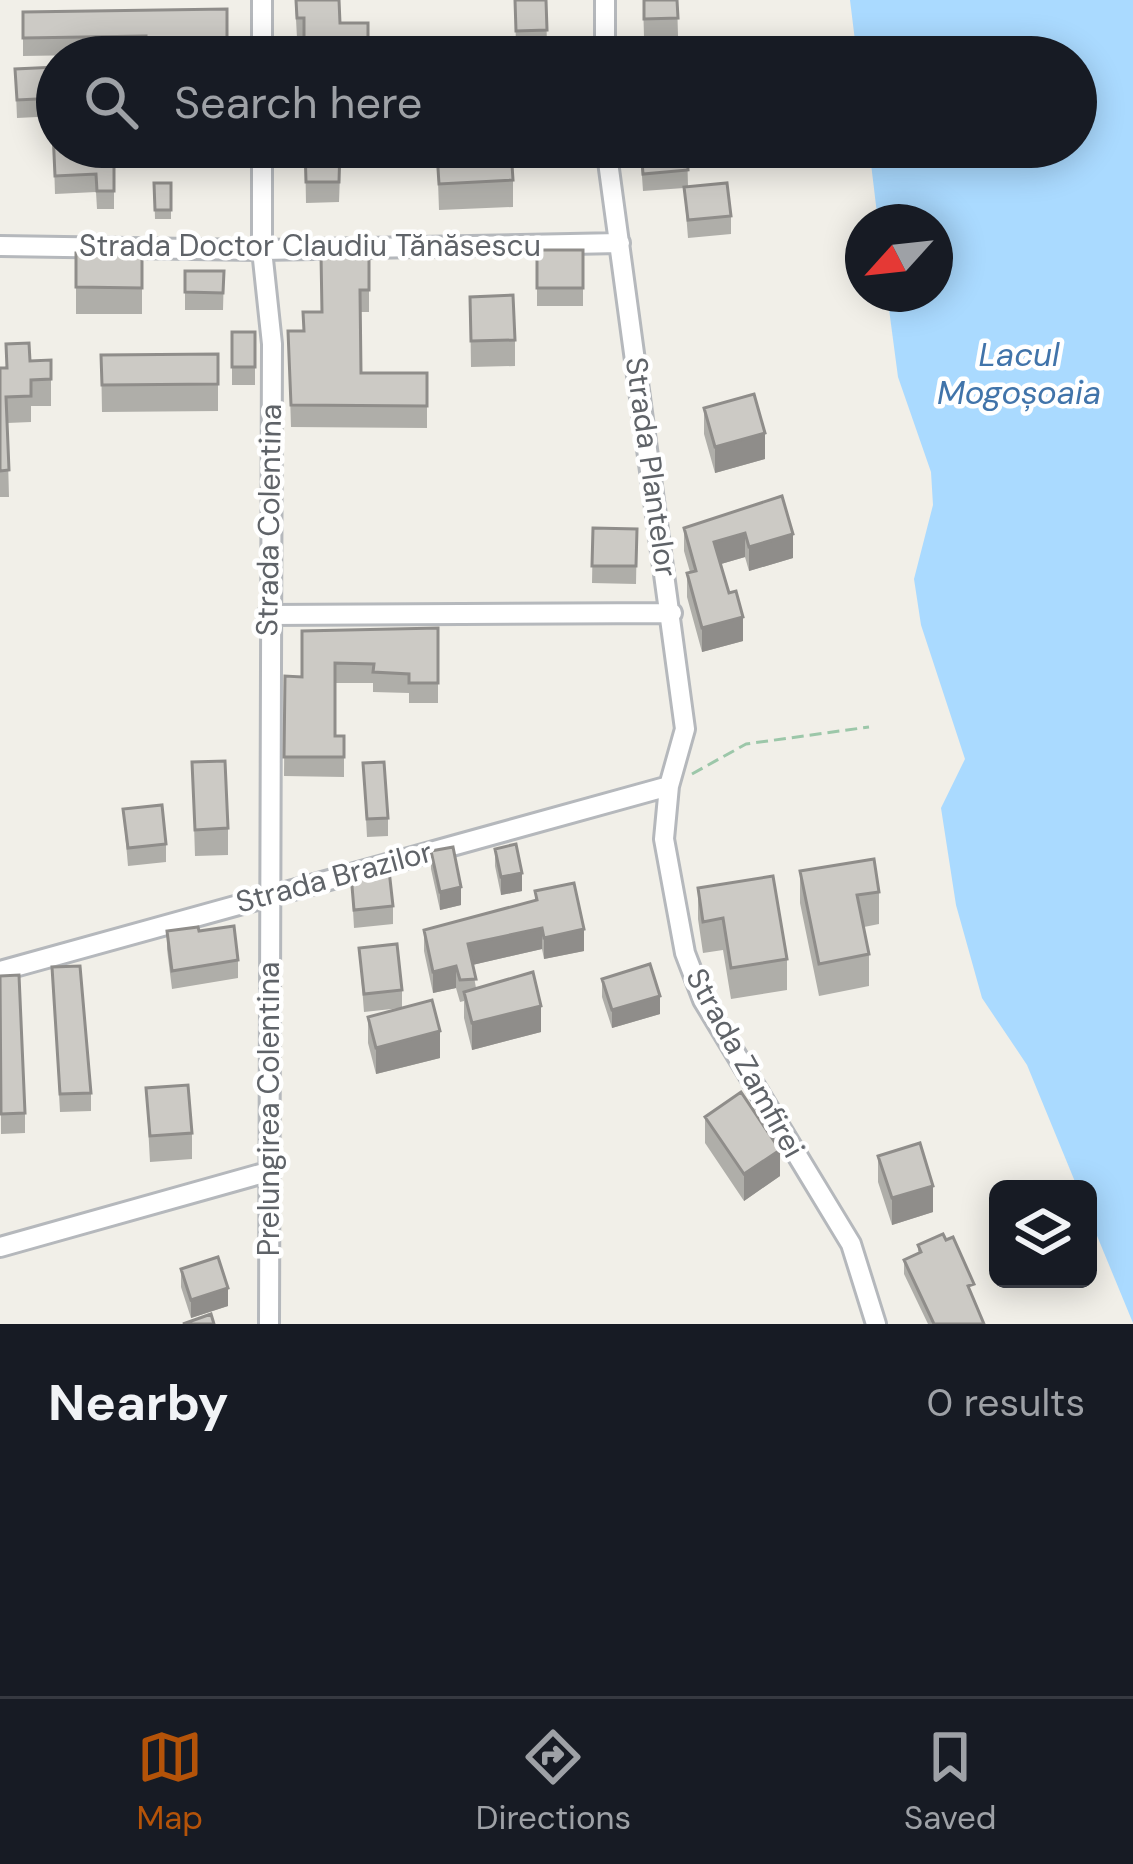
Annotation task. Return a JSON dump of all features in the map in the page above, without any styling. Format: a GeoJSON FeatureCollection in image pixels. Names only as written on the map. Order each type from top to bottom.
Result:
{"type":"FeatureCollection","features":[{"type":"Feature","properties":{"kind":"street"},"geometry":{"type":"LineString","coordinates":[[262,0],[262,36]]}},
{"type":"Feature","properties":{"kind":"street"},"geometry":{"type":"LineString","coordinates":[[605,0],[605,36]]}},
{"type":"Feature","properties":{"kind":"street","name":"Strada Colentina"},"geometry":{"type":"LineString","coordinates":[[262,168],[262,250],[272,344],[267,894]]}},
{"type":"Feature","properties":{"kind":"street","name":"Strada Plantelor"},"geometry":{"type":"LineString","coordinates":[[609,168],[685,729],[669,786]]}},
{"type":"Feature","properties":{"kind":"street","name":"Strada Doctor Claudiu Tănăsescu"},"geometry":{"type":"LineString","coordinates":[[0,246],[262,250],[620,243]]}},
{"type":"Feature","properties":{"kind":"street"},"geometry":{"type":"LineString","coordinates":[[267,614],[672,613]]}},
{"type":"Feature","properties":{"kind":"street","name":"Strada Brazilor"},"geometry":{"type":"LineString","coordinates":[[0,971],[669,786]]}},
{"type":"Feature","properties":{"kind":"street","name":"Strada Zamfirei"},"geometry":{"type":"LineString","coordinates":[[669,786],[664,839],[685,953],[704,1000],[851,1244],[876,1324]]}},
{"type":"Feature","properties":{"kind":"street","name":"Prelungirea Colentina"},"geometry":{"type":"LineString","coordinates":[[267,894],[269,1324]]}},
{"type":"Feature","properties":{"kind":"street"},"geometry":{"type":"LineString","coordinates":[[0,1247],[271,1171]]}},
{"type":"Feature","properties":{"kind":"path"},"geometry":{"type":"LineString","coordinates":[[669,786],[746,744],[869,727]]}},
{"type":"Feature","properties":{"kind":"water","name":"Lacul Mogoșoaia"},"geometry":{"type":"Polygon","coordinates":[[[850,0],[1133,0],[1133,1323],[1097,1236],[1097,1180],[1074,1180],[1027,1065],[982,998],[956,905],[941,808],[965,759],[921,625],[914,579],[933,505],[931,472],[898,377],[889,312],[953,312],[953,204],[876,204],[872,168],[1097,168],[1097,36],[854,36],[850,0]]]}},
{"type":"Feature","properties":{"kind":"building"},"geometry":{"type":"Polygon","coordinates":[[[296,0],[339,0],[340,23],[368,23],[368,36],[304,36],[304,18],[297,18],[296,0]]]}},
{"type":"Feature","properties":{"kind":"building"},"geometry":{"type":"Polygon","coordinates":[[[515,0],[546,0],[547,30],[516,31],[515,0]]]}},
{"type":"Feature","properties":{"kind":"building"},"geometry":{"type":"Polygon","coordinates":[[[644,0],[677,0],[678,18],[644,19],[644,0]]]}},
{"type":"Feature","properties":{"kind":"building"},"geometry":{"type":"Polygon","coordinates":[[[227,9],[227,36],[23,38],[23,12],[227,9]]]}},
{"type":"Feature","properties":{"kind":"building"},"geometry":{"type":"Polygon","coordinates":[[[36,68],[36,99],[17,100],[15,69],[36,68]]]}},
{"type":"Feature","properties":{"kind":"building"},"geometry":{"type":"Polygon","coordinates":[[[55,168],[114,168],[114,191],[97,191],[96,174],[55,176],[55,168]]]}},
{"type":"Feature","properties":{"kind":"building"},"geometry":{"type":"Polygon","coordinates":[[[306,168],[339,168],[339,182],[306,182],[306,168]]]}},
{"type":"Feature","properties":{"kind":"building"},"geometry":{"type":"Polygon","coordinates":[[[438,168],[512,168],[513,180],[439,184],[438,168]]]}},
{"type":"Feature","properties":{"kind":"building"},"geometry":{"type":"Polygon","coordinates":[[[643,168],[688,168],[688,170],[643,174],[643,168]]]}},
{"type":"Feature","properties":{"kind":"building"},"geometry":{"type":"Polygon","coordinates":[[[154,183],[171,183],[171,210],[155,210],[154,183]]]}},
{"type":"Feature","properties":{"kind":"building"},"geometry":{"type":"Polygon","coordinates":[[[727,183],[731,216],[688,220],[684,187],[727,183]]]}},
{"type":"Feature","properties":{"kind":"building"},"geometry":{"type":"Polygon","coordinates":[[[537,250],[583,250],[583,288],[537,288],[537,250]]]}},
{"type":"Feature","properties":{"kind":"building"},"geometry":{"type":"Polygon","coordinates":[[[76,253],[142,253],[142,288],[76,287],[76,253]]]}},
{"type":"Feature","properties":{"kind":"building"},"geometry":{"type":"Polygon","coordinates":[[[369,254],[369,290],[360,290],[361,373],[427,373],[427,406],[291,405],[288,331],[304,331],[303,312],[322,312],[321,255],[369,254]]]}},
{"type":"Feature","properties":{"kind":"building"},"geometry":{"type":"Polygon","coordinates":[[[185,271],[224,271],[223,293],[185,292],[185,271]]]}},
{"type":"Feature","properties":{"kind":"building"},"geometry":{"type":"Polygon","coordinates":[[[513,295],[515,340],[471,341],[470,297],[513,295]]]}},
{"type":"Feature","properties":{"kind":"building"},"geometry":{"type":"Polygon","coordinates":[[[232,332],[255,332],[255,367],[232,367],[232,332]]]}},
{"type":"Feature","properties":{"kind":"building"},"geometry":{"type":"Polygon","coordinates":[[[29,343],[30,361],[51,360],[51,379],[31,380],[31,396],[6,397],[9,470],[0,471],[0,368],[7,368],[6,344],[29,343]]]}},
{"type":"Feature","properties":{"kind":"building"},"geometry":{"type":"Polygon","coordinates":[[[218,354],[218,384],[102,385],[101,355],[218,354]]]}},
{"type":"Feature","properties":{"kind":"building"},"geometry":{"type":"Polygon","coordinates":[[[754,394],[765,433],[715,447],[704,408],[754,394]]]}},
{"type":"Feature","properties":{"kind":"building"},"geometry":{"type":"Polygon","coordinates":[[[782,496],[793,534],[749,547],[745,533],[714,542],[729,593],[736,591],[743,617],[702,628],[687,573],[696,571],[684,528],[782,496]]]}},
{"type":"Feature","properties":{"kind":"building"},"geometry":{"type":"Polygon","coordinates":[[[593,528],[637,529],[636,566],[592,566],[593,528]]]}},
{"type":"Feature","properties":{"kind":"building"},"geometry":{"type":"Polygon","coordinates":[[[438,628],[438,683],[409,683],[409,674],[373,672],[374,664],[335,663],[335,736],[344,736],[344,757],[284,757],[285,676],[302,677],[302,631],[438,628]]]}},
{"type":"Feature","properties":{"kind":"building"},"geometry":{"type":"Polygon","coordinates":[[[225,761],[228,828],[195,830],[192,762],[225,761]]]}},
{"type":"Feature","properties":{"kind":"building"},"geometry":{"type":"Polygon","coordinates":[[[384,762],[388,818],[367,819],[363,763],[384,762]]]}},
{"type":"Feature","properties":{"kind":"building"},"geometry":{"type":"Polygon","coordinates":[[[162,805],[166,844],[128,848],[123,809],[162,805]]]}},
{"type":"Feature","properties":{"kind":"building"},"geometry":{"type":"Polygon","coordinates":[[[516,844],[522,873],[501,877],[495,849],[516,844]]]}},
{"type":"Feature","properties":{"kind":"building"},"geometry":{"type":"Polygon","coordinates":[[[453,847],[461,887],[440,892],[431,851],[453,847]]]}},
{"type":"Feature","properties":{"kind":"building"},"geometry":{"type":"Polygon","coordinates":[[[874,859],[879,892],[857,895],[869,954],[819,964],[800,871],[874,859]]]}},
{"type":"Feature","properties":{"kind":"building"},"geometry":{"type":"Polygon","coordinates":[[[389,870],[393,906],[354,910],[351,874],[389,870]]]}},
{"type":"Feature","properties":{"kind":"building"},"geometry":{"type":"Polygon","coordinates":[[[773,876],[787,959],[731,968],[723,918],[703,922],[698,888],[773,876]]]}},
{"type":"Feature","properties":{"kind":"building"},"geometry":{"type":"Polygon","coordinates":[[[574,883],[584,929],[544,938],[542,928],[468,944],[476,979],[460,980],[456,966],[433,972],[424,930],[537,900],[535,891],[574,883]]]}},
{"type":"Feature","properties":{"kind":"building"},"geometry":{"type":"Polygon","coordinates":[[[234,926],[238,960],[172,971],[167,931],[234,926]]]}},
{"type":"Feature","properties":{"kind":"building"},"geometry":{"type":"Polygon","coordinates":[[[397,944],[402,990],[364,994],[359,948],[397,944]]]}},
{"type":"Feature","properties":{"kind":"building"},"geometry":{"type":"Polygon","coordinates":[[[650,964],[660,996],[612,1010],[602,979],[650,964]]]}},
{"type":"Feature","properties":{"kind":"building"},"geometry":{"type":"Polygon","coordinates":[[[80,966],[91,1093],[60,1094],[52,967],[80,966]]]}},
{"type":"Feature","properties":{"kind":"building"},"geometry":{"type":"Polygon","coordinates":[[[533,972],[541,1006],[472,1023],[464,992],[533,972]]]}},
{"type":"Feature","properties":{"kind":"building"},"geometry":{"type":"Polygon","coordinates":[[[19,975],[25,1113],[1,1114],[0,976],[19,975]]]}},
{"type":"Feature","properties":{"kind":"building"},"geometry":{"type":"Polygon","coordinates":[[[432,1000],[440,1031],[376,1048],[368,1017],[432,1000]]]}},
{"type":"Feature","properties":{"kind":"building"},"geometry":{"type":"Polygon","coordinates":[[[188,1085],[192,1133],[150,1136],[146,1088],[188,1085]]]}},
{"type":"Feature","properties":{"kind":"building"},"geometry":{"type":"Polygon","coordinates":[[[741,1092],[780,1150],[744,1174],[705,1117],[741,1092]]]}},
{"type":"Feature","properties":{"kind":"building"},"geometry":{"type":"Polygon","coordinates":[[[920,1143],[933,1186],[892,1198],[878,1156],[920,1143]]]}},
{"type":"Feature","properties":{"kind":"building"},"geometry":{"type":"Polygon","coordinates":[[[943,1234],[946,1240],[953,1237],[974,1284],[968,1286],[984,1324],[934,1324],[904,1260],[921,1252],[918,1245],[943,1234]]]}},
{"type":"Feature","properties":{"kind":"building"},"geometry":{"type":"Polygon","coordinates":[[[218,1257],[228,1288],[191,1300],[181,1269],[218,1257]]]}},
{"type":"Feature","properties":{"kind":"building"},"geometry":{"type":"Polygon","coordinates":[[[211,1314],[214,1324],[183,1324],[211,1314]]]}}]}
